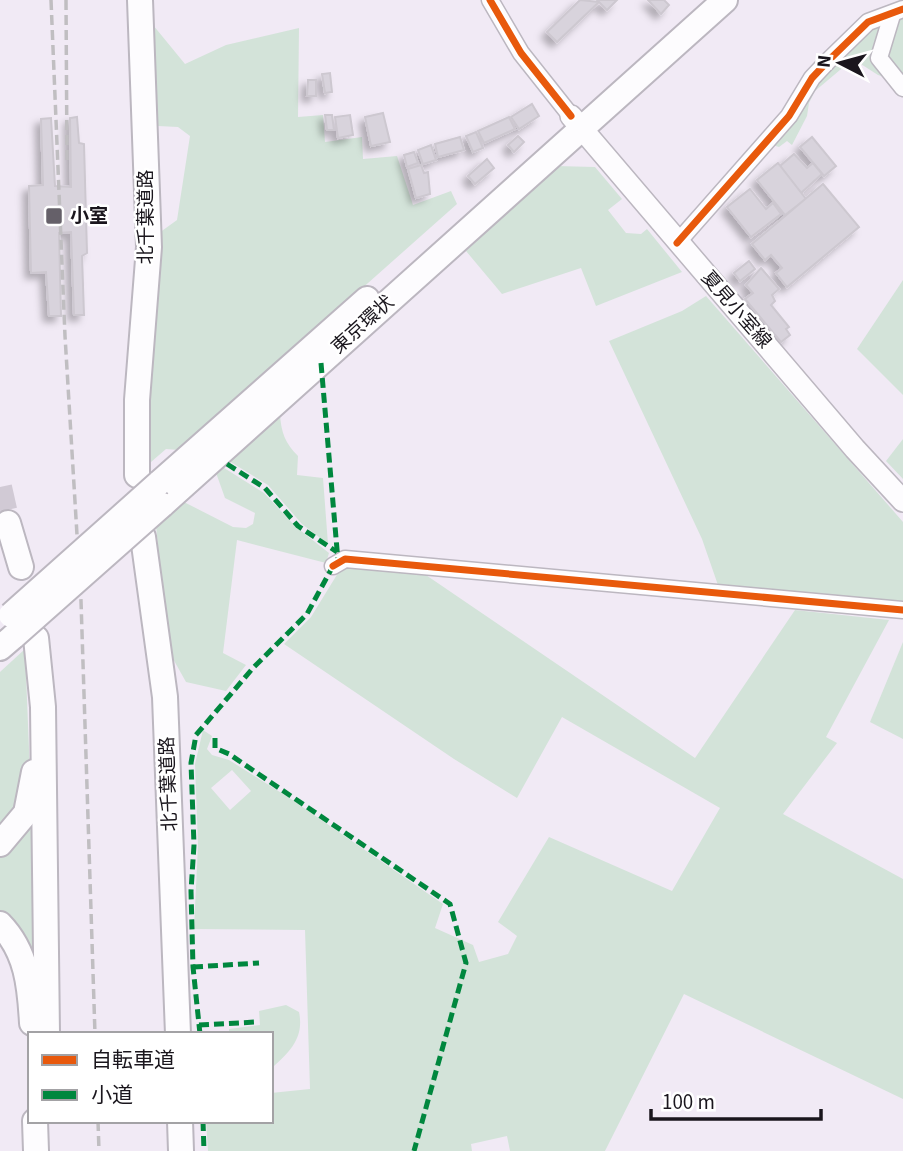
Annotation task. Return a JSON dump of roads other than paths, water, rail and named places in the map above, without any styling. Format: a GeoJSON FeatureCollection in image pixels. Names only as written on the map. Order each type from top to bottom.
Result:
{"type":"FeatureCollection","features":[{"type":"Feature","properties":{"kind":"highway","name":"北千葉道路"},"geometry":{"type":"LineString","coordinates":[[140,0],[149,247],[137,400],[154,485]]}},
{"type":"Feature","properties":{"kind":"highway","name":"東京環状"},"geometry":{"type":"LineString","coordinates":[[154,485],[576,122],[701,0]]}},
{"type":"Feature","properties":{"kind":"highway","name":"東京環状"},"geometry":{"type":"LineString","coordinates":[[10,626],[154,485],[576,122],[725,0]]}},
{"type":"Feature","properties":{"kind":"highway"},"geometry":{"type":"LineString","coordinates":[[8,523],[21,567]]}},
{"type":"Feature","properties":{"kind":"highway","name":"北千葉道路"},"geometry":{"type":"LineString","coordinates":[[143,537],[165,697],[177,1032]]}},
{"type":"Feature","properties":{"kind":"highway"},"geometry":{"type":"LineString","coordinates":[[0,844],[26,813],[32,789],[10,626]]}},
{"type":"Feature","properties":{"kind":"highway"},"geometry":{"type":"LineString","coordinates":[[10,626],[43,707],[47,1032]]}},
{"type":"Feature","properties":{"kind":"highway"},"geometry":{"type":"LineString","coordinates":[[0,924],[21,955],[27,972],[32,1032]]}},
{"type":"Feature","properties":{"kind":"highway"},"geometry":{"type":"LineString","coordinates":[[35,1123],[36,1151]]}},
{"type":"Feature","properties":{"kind":"highway"},"geometry":{"type":"LineString","coordinates":[[43,1151],[44,1123]]}},
{"type":"Feature","properties":{"kind":"highway"},"geometry":{"type":"LineString","coordinates":[[180,1123],[181,1151]]}},
{"type":"Feature","properties":{"kind":"main road","name":"夏見小室線"},"geometry":{"type":"LineString","coordinates":[[576,122],[677,243],[903,500]]}},
{"type":"Feature","properties":{"kind":"street"},"geometry":{"type":"LineString","coordinates":[[490,0],[521,53],[576,122]]}},
{"type":"Feature","properties":{"kind":"street"},"geometry":{"type":"LineString","coordinates":[[898,12],[879,58],[903,88]]}},
{"type":"Feature","properties":{"kind":"street"},"geometry":{"type":"LineString","coordinates":[[677,243],[789,116],[820,70],[868,22],[898,12]]}},
{"type":"Feature","properties":{"kind":"street"},"geometry":{"type":"LineString","coordinates":[[333,566],[345,559],[903,610]]}},
{"type":"Feature","properties":{"kind":"tunnel"},"geometry":{"type":"LineString","coordinates":[[0,487],[8,523]]}},
{"type":"Feature","properties":{"kind":"railway"},"geometry":{"type":"LineString","coordinates":[[51,0],[65,336],[81,601],[95,1032]]}},
{"type":"Feature","properties":{"kind":"railway"},"geometry":{"type":"LineString","coordinates":[[66,0],[67,164]]}},
{"type":"Feature","properties":{"kind":"railway"},"geometry":{"type":"LineString","coordinates":[[98,1123],[99,1151]]}},
{"type":"Feature","properties":{"kind":"place","name":"小室"},"geometry":{"type":"Point","coordinates":[54,216]}}]}
